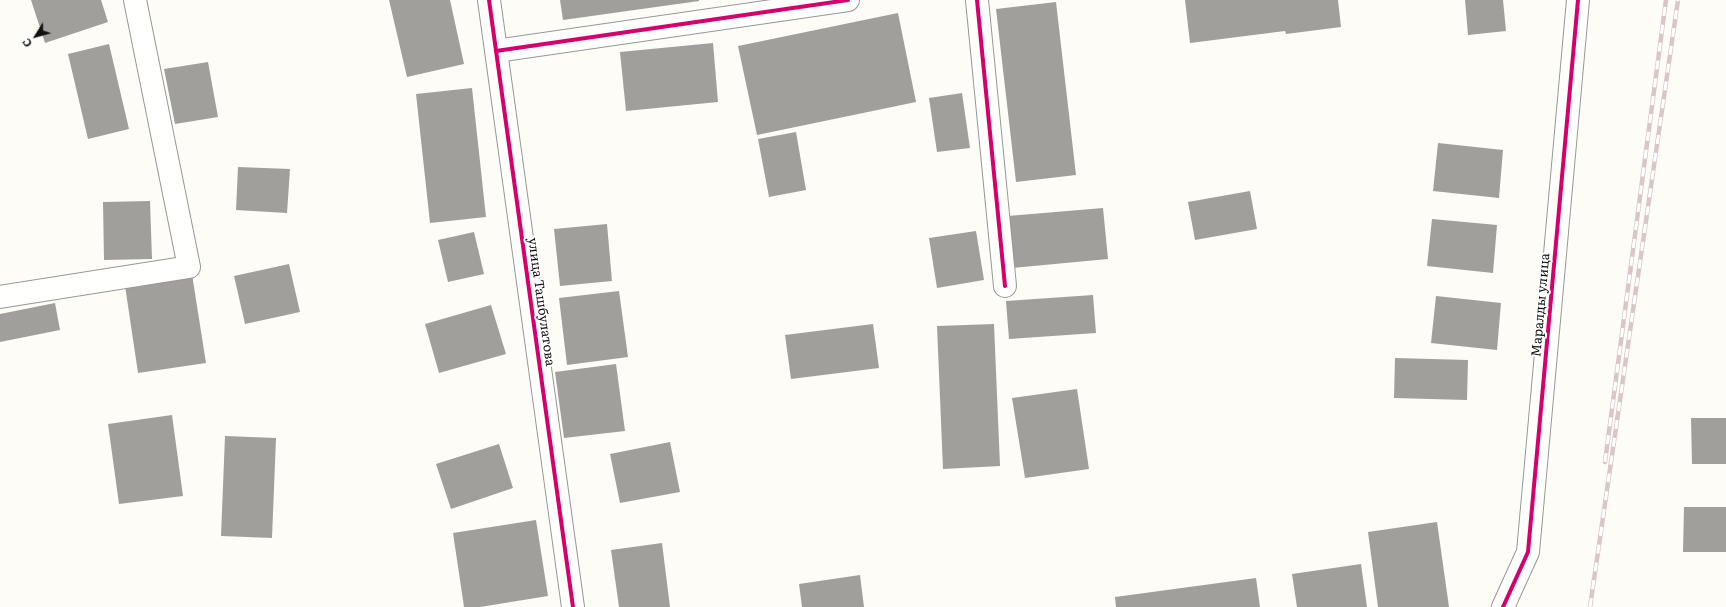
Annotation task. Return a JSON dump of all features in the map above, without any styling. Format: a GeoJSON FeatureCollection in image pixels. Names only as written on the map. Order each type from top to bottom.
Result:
{"type":"FeatureCollection","features":[{"type":"Feature","properties":{"kind":"street"},"geometry":{"type":"LineString","coordinates":[[0,298],[189,267],[136,0]]}},
{"type":"Feature","properties":{"kind":"street","name":"улица Ташбулатова"},"geometry":{"type":"LineString","coordinates":[[489,0],[573,607]]}},
{"type":"Feature","properties":{"kind":"street"},"geometry":{"type":"LineString","coordinates":[[496,51],[848,0]]}},
{"type":"Feature","properties":{"kind":"street"},"geometry":{"type":"LineString","coordinates":[[976,0],[1005,286]]}},
{"type":"Feature","properties":{"kind":"street","name":"Маралды улица"},"geometry":{"type":"LineString","coordinates":[[1503,607],[1528,552],[1578,0]]}},
{"type":"Feature","properties":{"kind":"building"},"geometry":{"type":"Polygon","coordinates":[[[31,0],[101,0],[108,22],[45,43],[31,0]]]}},
{"type":"Feature","properties":{"kind":"building"},"geometry":{"type":"Polygon","coordinates":[[[389,0],[450,0],[464,64],[407,77],[389,0]]]}},
{"type":"Feature","properties":{"kind":"building"},"geometry":{"type":"Polygon","coordinates":[[[560,0],[699,0],[699,1],[563,20],[560,0]]]}},
{"type":"Feature","properties":{"kind":"building"},"geometry":{"type":"Polygon","coordinates":[[[1185,0],[1338,0],[1341,27],[1286,34],[1285,31],[1190,43],[1185,0]]]}},
{"type":"Feature","properties":{"kind":"building"},"geometry":{"type":"Polygon","coordinates":[[[1465,0],[1503,0],[1506,31],[1468,35],[1465,0]]]}},
{"type":"Feature","properties":{"kind":"building"},"geometry":{"type":"Polygon","coordinates":[[[1056,2],[1076,175],[1016,182],[996,9],[1056,2]]]}},
{"type":"Feature","properties":{"kind":"building"},"geometry":{"type":"Polygon","coordinates":[[[898,13],[916,102],[757,135],[738,46],[898,13]]]}},
{"type":"Feature","properties":{"kind":"building"},"geometry":{"type":"Polygon","coordinates":[[[713,43],[718,102],[626,111],[620,52],[713,43]]]}},
{"type":"Feature","properties":{"kind":"building"},"geometry":{"type":"Polygon","coordinates":[[[109,44],[129,129],[88,139],[68,54],[109,44]]]}},
{"type":"Feature","properties":{"kind":"building"},"geometry":{"type":"Polygon","coordinates":[[[208,62],[218,117],[175,124],[164,69],[208,62]]]}},
{"type":"Feature","properties":{"kind":"building"},"geometry":{"type":"Polygon","coordinates":[[[472,88],[486,217],[430,223],[416,94],[472,88]]]}},
{"type":"Feature","properties":{"kind":"building"},"geometry":{"type":"Polygon","coordinates":[[[962,93],[970,148],[937,152],[929,98],[962,93]]]}},
{"type":"Feature","properties":{"kind":"building"},"geometry":{"type":"Polygon","coordinates":[[[796,132],[806,190],[769,197],[758,139],[796,132]]]}},
{"type":"Feature","properties":{"kind":"building"},"geometry":{"type":"Polygon","coordinates":[[[1438,143],[1503,150],[1499,198],[1433,191],[1438,143]]]}},
{"type":"Feature","properties":{"kind":"building"},"geometry":{"type":"Polygon","coordinates":[[[238,167],[290,169],[287,213],[236,210],[238,167]]]}},
{"type":"Feature","properties":{"kind":"building"},"geometry":{"type":"Polygon","coordinates":[[[1250,191],[1257,229],[1195,240],[1188,202],[1250,191]]]}},
{"type":"Feature","properties":{"kind":"building"},"geometry":{"type":"Polygon","coordinates":[[[150,201],[152,259],[104,260],[103,202],[150,201]]]}},
{"type":"Feature","properties":{"kind":"building"},"geometry":{"type":"Polygon","coordinates":[[[1103,208],[1108,259],[1012,268],[1008,216],[1103,208]]]}},
{"type":"Feature","properties":{"kind":"building"},"geometry":{"type":"Polygon","coordinates":[[[1432,219],[1497,225],[1493,273],[1427,266],[1432,219]]]}},
{"type":"Feature","properties":{"kind":"building"},"geometry":{"type":"Polygon","coordinates":[[[607,224],[612,281],[560,286],[554,229],[607,224]]]}},
{"type":"Feature","properties":{"kind":"building"},"geometry":{"type":"Polygon","coordinates":[[[976,231],[984,280],[937,288],[929,238],[976,231]]]}},
{"type":"Feature","properties":{"kind":"building"},"geometry":{"type":"Polygon","coordinates":[[[474,232],[484,274],[448,282],[438,240],[474,232]]]}},
{"type":"Feature","properties":{"kind":"building"},"geometry":{"type":"Polygon","coordinates":[[[289,264],[300,312],[245,324],[234,276],[289,264]]]}},
{"type":"Feature","properties":{"kind":"building"},"geometry":{"type":"Polygon","coordinates":[[[191,268],[206,363],[138,373],[124,279],[191,268]]]}},
{"type":"Feature","properties":{"kind":"building"},"geometry":{"type":"Polygon","coordinates":[[[619,291],[628,357],[567,365],[559,298],[619,291]]]}},
{"type":"Feature","properties":{"kind":"building"},"geometry":{"type":"Polygon","coordinates":[[[1093,295],[1096,333],[1009,339],[1006,301],[1093,295]]]}},
{"type":"Feature","properties":{"kind":"building"},"geometry":{"type":"Polygon","coordinates":[[[1436,296],[1501,303],[1497,350],[1431,343],[1436,296]]]}},
{"type":"Feature","properties":{"kind":"building"},"geometry":{"type":"Polygon","coordinates":[[[55,303],[60,330],[0,342],[0,314],[55,303]]]}},
{"type":"Feature","properties":{"kind":"building"},"geometry":{"type":"Polygon","coordinates":[[[491,305],[506,354],[439,373],[425,324],[491,305]]]}},
{"type":"Feature","properties":{"kind":"building"},"geometry":{"type":"Polygon","coordinates":[[[873,324],[879,368],[791,379],[785,335],[873,324]]]}},
{"type":"Feature","properties":{"kind":"building"},"geometry":{"type":"Polygon","coordinates":[[[994,324],[1000,466],[943,469],[937,326],[994,324]]]}},
{"type":"Feature","properties":{"kind":"building"},"geometry":{"type":"Polygon","coordinates":[[[1395,358],[1468,360],[1467,400],[1394,398],[1395,358]]]}},
{"type":"Feature","properties":{"kind":"building"},"geometry":{"type":"Polygon","coordinates":[[[616,364],[625,431],[564,438],[555,372],[616,364]]]}},
{"type":"Feature","properties":{"kind":"building"},"geometry":{"type":"Polygon","coordinates":[[[1077,389],[1089,469],[1025,478],[1012,398],[1077,389]]]}},
{"type":"Feature","properties":{"kind":"building"},"geometry":{"type":"Polygon","coordinates":[[[172,415],[183,496],[119,504],[108,424],[172,415]]]}},
{"type":"Feature","properties":{"kind":"building"},"geometry":{"type":"Polygon","coordinates":[[[1691,418],[1726,418],[1726,464],[1692,464],[1691,418]]]}},
{"type":"Feature","properties":{"kind":"building"},"geometry":{"type":"Polygon","coordinates":[[[225,436],[276,438],[272,538],[221,536],[225,436]]]}},
{"type":"Feature","properties":{"kind":"building"},"geometry":{"type":"Polygon","coordinates":[[[670,442],[680,492],[620,503],[610,454],[670,442]]]}},
{"type":"Feature","properties":{"kind":"building"},"geometry":{"type":"Polygon","coordinates":[[[499,444],[513,488],[451,509],[436,464],[499,444]]]}},
{"type":"Feature","properties":{"kind":"building"},"geometry":{"type":"Polygon","coordinates":[[[1684,507],[1726,507],[1726,552],[1683,552],[1684,507]]]}},
{"type":"Feature","properties":{"kind":"building"},"geometry":{"type":"Polygon","coordinates":[[[536,520],[548,596],[480,607],[464,607],[453,533],[536,520]]]}},
{"type":"Feature","properties":{"kind":"building"},"geometry":{"type":"Polygon","coordinates":[[[1437,522],[1449,607],[1378,607],[1368,532],[1437,522]]]}},
{"type":"Feature","properties":{"kind":"building"},"geometry":{"type":"Polygon","coordinates":[[[662,543],[670,607],[619,607],[611,550],[662,543]]]}},
{"type":"Feature","properties":{"kind":"building"},"geometry":{"type":"Polygon","coordinates":[[[1361,564],[1367,607],[1297,607],[1292,574],[1361,564]]]}},
{"type":"Feature","properties":{"kind":"building"},"geometry":{"type":"Polygon","coordinates":[[[860,575],[864,607],[802,607],[799,584],[860,575]]]}},
{"type":"Feature","properties":{"kind":"building"},"geometry":{"type":"Polygon","coordinates":[[[1256,578],[1260,607],[1116,607],[1115,597],[1256,578]]]}},
{"type":"Feature","properties":{"kind":"railway"},"geometry":{"type":"LineString","coordinates":[[1605,462],[1666,0]]}},
{"type":"Feature","properties":{"kind":"railway"},"geometry":{"type":"LineString","coordinates":[[1590,607],[1678,0]]}},
{"type":"Feature","properties":{"kind":"cycle path"},"geometry":{"type":"LineString","coordinates":[[489,0],[573,607]]}},
{"type":"Feature","properties":{"kind":"cycle path"},"geometry":{"type":"LineString","coordinates":[[496,51],[848,0]]}},
{"type":"Feature","properties":{"kind":"cycle path"},"geometry":{"type":"LineString","coordinates":[[977,0],[1005,286]]}},
{"type":"Feature","properties":{"kind":"cycle path"},"geometry":{"type":"LineString","coordinates":[[1503,607],[1528,552],[1578,0]]}}]}
